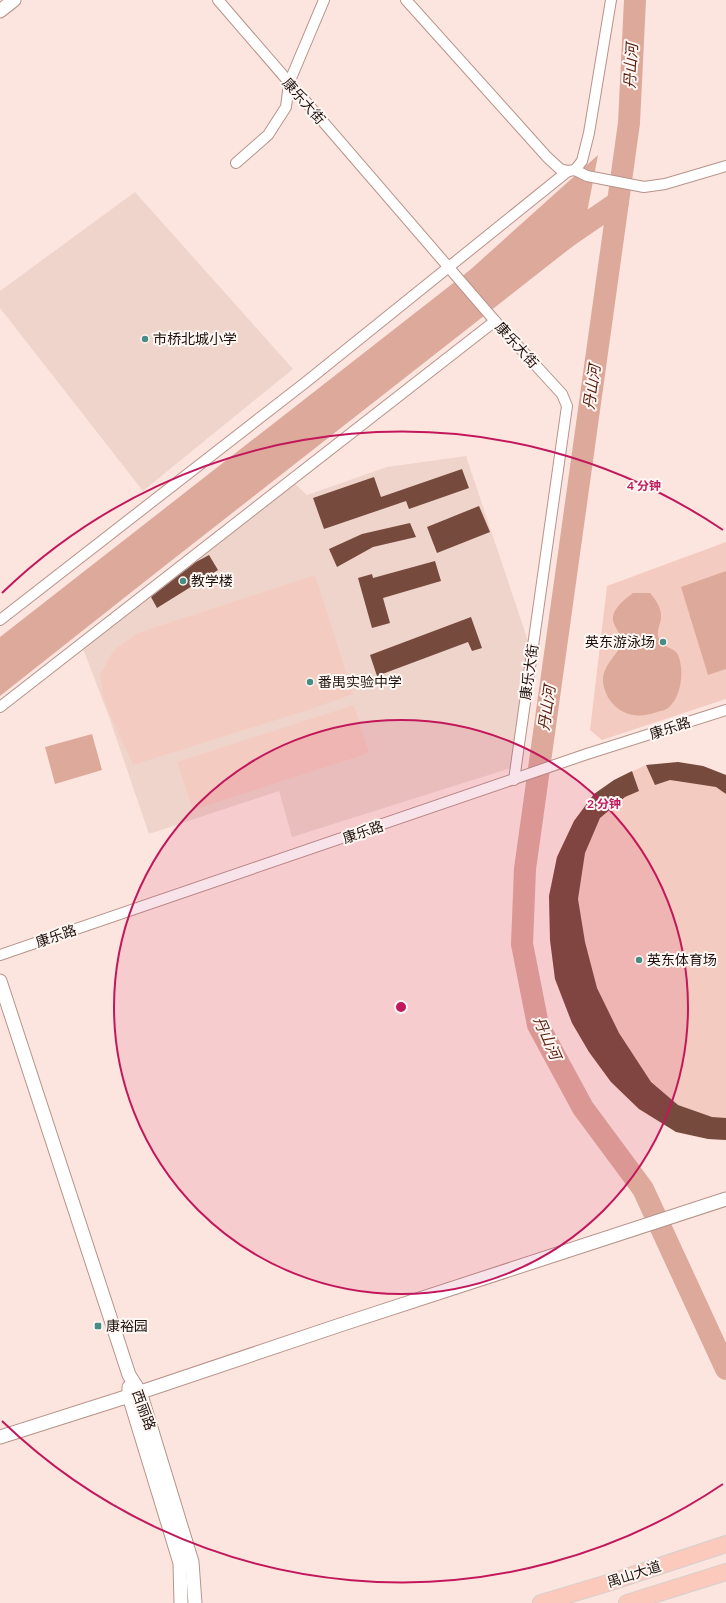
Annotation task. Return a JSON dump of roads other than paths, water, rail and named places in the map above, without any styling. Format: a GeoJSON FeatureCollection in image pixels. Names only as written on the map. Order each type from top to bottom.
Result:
{"type":"FeatureCollection","features":[{"type":"Feature","properties":{"kind":"main road","name":"禺山大道"},"geometry":{"type":"LineString","coordinates":[[541,1603],[611,1582],[726,1544]]}},
{"type":"Feature","properties":{"kind":"main road","name":"禺山大道"},"geometry":{"type":"LineString","coordinates":[[627,1603],[726,1572]]}},
{"type":"Feature","properties":{"kind":"street"},"geometry":{"type":"LineString","coordinates":[[0,11],[14,0]]}},
{"type":"Feature","properties":{"kind":"street","name":"康乐大街"},"geometry":{"type":"LineString","coordinates":[[218,0],[452,271],[562,394],[567,406],[514,780]]}},
{"type":"Feature","properties":{"kind":"street"},"geometry":{"type":"LineString","coordinates":[[236,163],[268,135],[286,107],[289,83],[324,0]]}},
{"type":"Feature","properties":{"kind":"street"},"geometry":{"type":"LineString","coordinates":[[406,0],[538,147],[560,169],[572,170],[587,176],[644,187],[665,184],[726,166]]}},
{"type":"Feature","properties":{"kind":"street"},"geometry":{"type":"LineString","coordinates":[[0,620],[452,271],[582,161],[589,133],[611,0]]}},
{"type":"Feature","properties":{"kind":"street"},"geometry":{"type":"LineString","coordinates":[[0,707],[496,321]]}},
{"type":"Feature","properties":{"kind":"street","name":"康乐路"},"geometry":{"type":"LineString","coordinates":[[0,955],[588,754],[726,710]]}},
{"type":"Feature","properties":{"kind":"street","name":"西丽路"},"geometry":{"type":"LineString","coordinates":[[0,981],[135,1394],[192,1562],[195,1603]]}},
{"type":"Feature","properties":{"kind":"street"},"geometry":{"type":"LineString","coordinates":[[0,1437],[726,1199]]}},
{"type":"Feature","properties":{"kind":"street","name":"西丽路"},"geometry":{"type":"LineString","coordinates":[[135,1394],[180,1563],[181,1603]]}},
{"type":"Feature","properties":{"kind":"waterway","name":"丹山河"},"geometry":{"type":"LineString","coordinates":[[635,0],[629,123],[525,869],[522,944],[538,1025],[583,1108],[643,1189],[726,1369]]}},
{"type":"Feature","properties":{"kind":"waterway"},"geometry":{"type":"LineString","coordinates":[[561,241],[618,202]]}},
{"type":"Feature","properties":{"kind":"place","name":"市桥北城小学"},"geometry":{"type":"Point","coordinates":[145,339]}},
{"type":"Feature","properties":{"kind":"place","name":"教学楼"},"geometry":{"type":"Point","coordinates":[183,581]}},
{"type":"Feature","properties":{"kind":"place","name":"英东游泳场"},"geometry":{"type":"Point","coordinates":[663,642]}},
{"type":"Feature","properties":{"kind":"place","name":"番禺实验中学"},"geometry":{"type":"Point","coordinates":[310,682]}},
{"type":"Feature","properties":{"kind":"place","name":"英东体育场"},"geometry":{"type":"Point","coordinates":[639,960]}},
{"type":"Feature","properties":{"kind":"place","name":"康裕园"},"geometry":{"type":"Point","coordinates":[98,1326]}}]}
